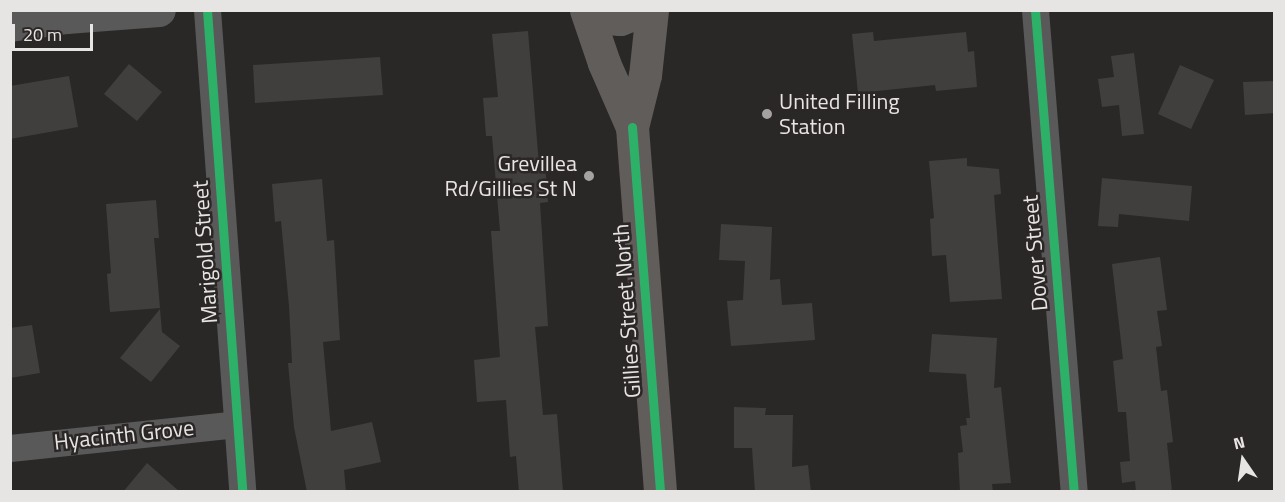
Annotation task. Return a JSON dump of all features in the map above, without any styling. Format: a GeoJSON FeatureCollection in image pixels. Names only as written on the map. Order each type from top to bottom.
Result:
{"type":"FeatureCollection","features":[{"type":"Feature","properties":{"kind":"main road","name":"Gillies Street North"},"geometry":{"type":"LineString","coordinates":[[588,10],[605,18],[620,19],[644,10]]}},
{"type":"Feature","properties":{"kind":"main road","name":"Gillies Street North"},"geometry":{"type":"LineString","coordinates":[[588,10],[604,63],[633,127]]}},
{"type":"Feature","properties":{"kind":"main road","name":"Gillies Street North"},"geometry":{"type":"LineString","coordinates":[[652,10],[645,75],[633,127],[660,492]]}},
{"type":"Feature","properties":{"kind":"street"},"geometry":{"type":"LineString","coordinates":[[10,25],[66,17],[159,10]]}},
{"type":"Feature","properties":{"kind":"street","name":"Marigold Street"},"geometry":{"type":"LineString","coordinates":[[207,10],[242,492]]}},
{"type":"Feature","properties":{"kind":"street","name":"Dover Street"},"geometry":{"type":"LineString","coordinates":[[1035,10],[1074,492]]}},
{"type":"Feature","properties":{"kind":"street","name":"Hyacinth Grove"},"geometry":{"type":"LineString","coordinates":[[10,448],[237,424]]}},
{"type":"Feature","properties":{"kind":"building"},"geometry":{"type":"Polygon","coordinates":[[[528,31],[539,165],[545,164],[548,202],[540,203],[548,326],[535,327],[543,415],[557,414],[563,492],[519,492],[516,456],[510,457],[506,400],[477,402],[474,360],[500,357],[491,231],[500,231],[492,136],[486,136],[483,98],[498,97],[492,34],[528,31]]]}},
{"type":"Feature","properties":{"kind":"building"},"geometry":{"type":"Polygon","coordinates":[[[873,32],[874,41],[966,32],[968,52],[974,51],[977,87],[936,91],[935,85],[858,93],[852,34],[873,32]]]}},
{"type":"Feature","properties":{"kind":"building"},"geometry":{"type":"Polygon","coordinates":[[[1134,53],[1144,134],[1122,136],[1119,105],[1102,107],[1098,79],[1114,77],[1111,56],[1134,53]]]}},
{"type":"Feature","properties":{"kind":"building"},"geometry":{"type":"Polygon","coordinates":[[[380,57],[383,95],[255,103],[253,65],[380,57]]]}},
{"type":"Feature","properties":{"kind":"building"},"geometry":{"type":"Polygon","coordinates":[[[129,64],[162,92],[137,121],[104,94],[129,64]]]}},
{"type":"Feature","properties":{"kind":"building"},"geometry":{"type":"Polygon","coordinates":[[[1180,65],[1214,80],[1191,129],[1158,114],[1180,65]]]}},
{"type":"Feature","properties":{"kind":"building"},"geometry":{"type":"Polygon","coordinates":[[[69,76],[78,127],[10,139],[10,86],[69,76]]]}},
{"type":"Feature","properties":{"kind":"building"},"geometry":{"type":"Polygon","coordinates":[[[1275,81],[1275,113],[1245,115],[1243,82],[1275,81]]]}},
{"type":"Feature","properties":{"kind":"building"},"geometry":{"type":"Polygon","coordinates":[[[967,158],[967,166],[999,169],[1001,194],[994,195],[1002,299],[950,302],[946,255],[932,256],[930,219],[934,218],[929,161],[967,158]]]}},
{"type":"Feature","properties":{"kind":"building"},"geometry":{"type":"Polygon","coordinates":[[[1102,178],[1192,186],[1189,221],[1119,214],[1118,227],[1098,226],[1102,178]]]}},
{"type":"Feature","properties":{"kind":"building"},"geometry":{"type":"Polygon","coordinates":[[[322,179],[327,241],[334,240],[340,340],[323,342],[331,431],[372,422],[381,462],[344,470],[346,492],[307,492],[294,427],[288,363],[292,363],[289,306],[281,221],[275,222],[272,184],[322,179]]]}},
{"type":"Feature","properties":{"kind":"building"},"geometry":{"type":"Polygon","coordinates":[[[156,200],[159,238],[154,238],[160,308],[110,312],[107,274],[111,273],[106,204],[156,200]]]}},
{"type":"Feature","properties":{"kind":"building"},"geometry":{"type":"Polygon","coordinates":[[[721,224],[772,227],[770,280],[780,279],[782,305],[812,303],[815,340],[731,346],[727,301],[743,300],[745,261],[719,260],[721,224]]]}},
{"type":"Feature","properties":{"kind":"building"},"geometry":{"type":"Polygon","coordinates":[[[1160,257],[1167,310],[1157,311],[1162,346],[1156,347],[1161,391],[1167,390],[1173,442],[1167,443],[1172,492],[1136,492],[1135,481],[1122,483],[1120,462],[1130,461],[1126,412],[1118,412],[1113,361],[1123,359],[1112,264],[1160,257]]]}},
{"type":"Feature","properties":{"kind":"building"},"geometry":{"type":"Polygon","coordinates":[[[160,309],[162,332],[180,346],[151,382],[120,358],[160,309]]]}},
{"type":"Feature","properties":{"kind":"building"},"geometry":{"type":"Polygon","coordinates":[[[32,325],[40,373],[10,378],[10,328],[32,325]]]}},
{"type":"Feature","properties":{"kind":"building"},"geometry":{"type":"Polygon","coordinates":[[[932,334],[997,338],[994,388],[1001,387],[1011,483],[992,484],[993,492],[960,492],[958,453],[963,452],[960,426],[967,425],[966,418],[970,418],[966,374],[929,372],[932,334]]]}},
{"type":"Feature","properties":{"kind":"building"},"geometry":{"type":"Polygon","coordinates":[[[734,407],[766,408],[765,415],[793,415],[792,467],[808,465],[811,492],[755,492],[752,448],[734,448],[734,407]]]}},
{"type":"Feature","properties":{"kind":"building"},"geometry":{"type":"Polygon","coordinates":[[[147,463],[180,492],[123,492],[147,463]]]}},
{"type":"Feature","properties":{"kind":"cycle path"},"geometry":{"type":"LineString","coordinates":[[207,10],[242,492]]}},
{"type":"Feature","properties":{"kind":"cycle path"},"geometry":{"type":"LineString","coordinates":[[1035,10],[1074,492]]}},
{"type":"Feature","properties":{"kind":"cycle path"},"geometry":{"type":"LineString","coordinates":[[632,127],[660,492]]}},
{"type":"Feature","properties":{"kind":"place","name":"United Filling Station"},"geometry":{"type":"Point","coordinates":[767,114]}},
{"type":"Feature","properties":{"kind":"place","name":"Grevillea Rd/Gillies St N"},"geometry":{"type":"Point","coordinates":[589,176]}}]}
